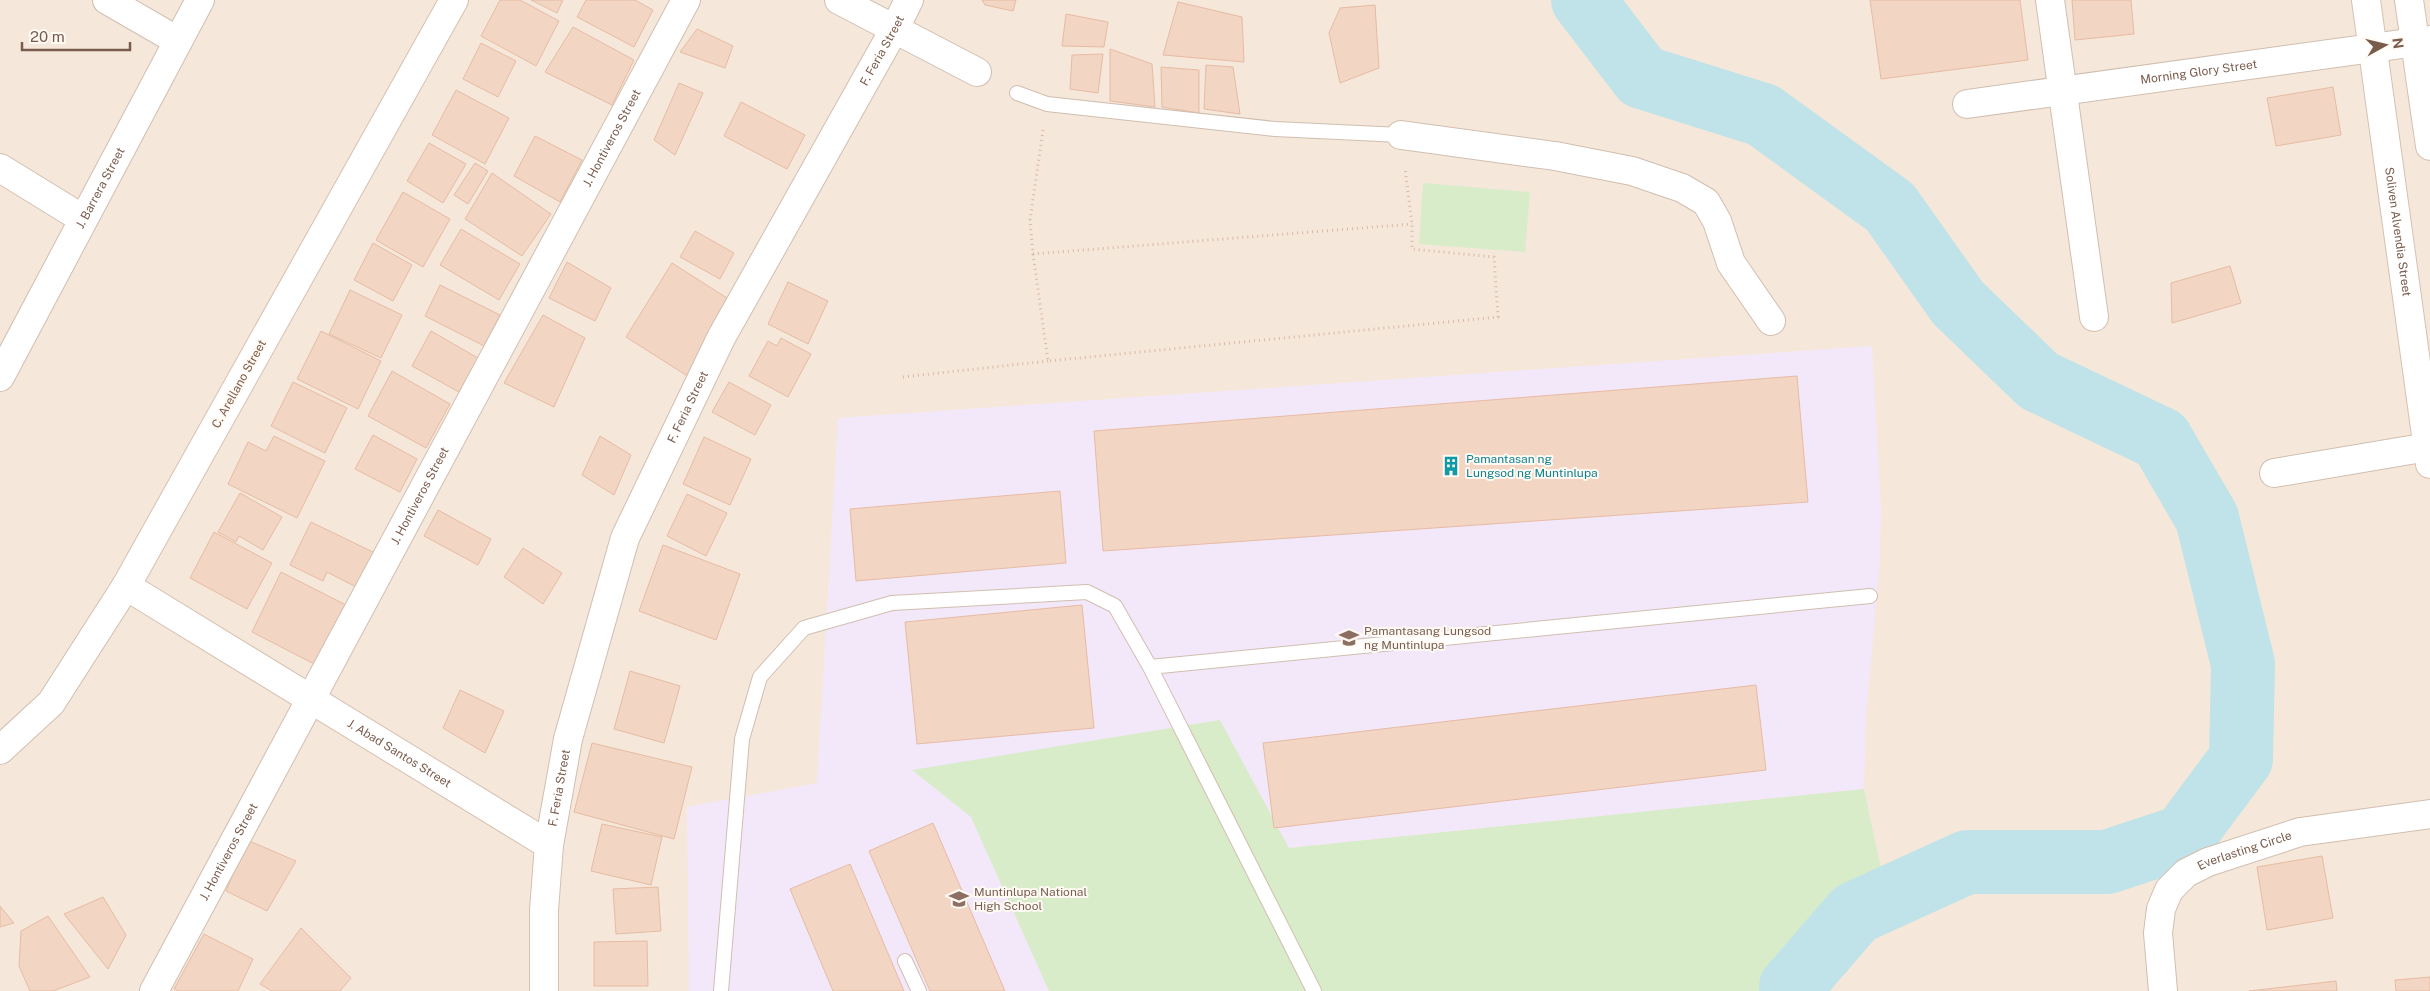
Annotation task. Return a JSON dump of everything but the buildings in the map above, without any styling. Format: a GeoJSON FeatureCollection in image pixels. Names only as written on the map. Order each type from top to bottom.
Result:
{"type":"FeatureCollection","features":[{"type":"Feature","properties":{"kind":"street"},"geometry":{"type":"LineString","coordinates":[[107,0],[178,41]]}},
{"type":"Feature","properties":{"kind":"street","name":"J. Barrera Street"},"geometry":{"type":"LineString","coordinates":[[0,377],[200,0]]}},
{"type":"Feature","properties":{"kind":"street","name":"C. Arellano Street"},"geometry":{"type":"LineString","coordinates":[[0,750],[51,703],[126,586],[454,0]]}},
{"type":"Feature","properties":{"kind":"street","name":"J. Hontiveros Street"},"geometry":{"type":"LineString","coordinates":[[154,991],[686,0]]}},
{"type":"Feature","properties":{"kind":"street"},"geometry":{"type":"LineString","coordinates":[[839,0],[896,28],[977,72]]}},
{"type":"Feature","properties":{"kind":"street","name":"F. Feria Street"},"geometry":{"type":"LineString","coordinates":[[549,845],[568,739],[625,538],[721,338],[896,28],[909,0]]}},
{"type":"Feature","properties":{"kind":"street"},"geometry":{"type":"LineString","coordinates":[[2050,0],[2094,317]]}},
{"type":"Feature","properties":{"kind":"street","name":"Soliven Alvendia Street"},"geometry":{"type":"LineString","coordinates":[[2366,0],[2429,456]]}},
{"type":"Feature","properties":{"kind":"street"},"geometry":{"type":"LineString","coordinates":[[2409,0],[2423,41],[2430,146]]}},
{"type":"Feature","properties":{"kind":"street","name":"Morning Glory Street"},"geometry":{"type":"LineString","coordinates":[[1967,104],[2423,41]]}},
{"type":"Feature","properties":{"kind":"street"},"geometry":{"type":"LineString","coordinates":[[1401,135],[1555,156],[1632,171],[1682,188],[1706,202],[1717,221],[1731,262],[1771,321]]}},
{"type":"Feature","properties":{"kind":"street"},"geometry":{"type":"LineString","coordinates":[[0,168],[83,219]]}},
{"type":"Feature","properties":{"kind":"street"},"geometry":{"type":"LineString","coordinates":[[2274,472],[2429,456]]}},
{"type":"Feature","properties":{"kind":"street","name":"J. Abad Santos Street"},"geometry":{"type":"LineString","coordinates":[[126,586],[549,845]]}},
{"type":"Feature","properties":{"kind":"street","name":"Everlasting Circle"},"geometry":{"type":"LineString","coordinates":[[2163,991],[2158,933],[2161,909],[2168,890],[2186,873],[2208,862],[2300,832],[2430,814]]}},
{"type":"Feature","properties":{"kind":"street"},"geometry":{"type":"LineString","coordinates":[[544,991],[544,910],[549,845]]}},
{"type":"Feature","properties":{"kind":"lane"},"geometry":{"type":"LineString","coordinates":[[1017,93],[1047,104],[1275,129],[1401,135]]}},
{"type":"Feature","properties":{"kind":"lane"},"geometry":{"type":"LineString","coordinates":[[721,991],[742,739],[760,677],[804,628],[892,603],[1086,592],[1116,606],[1150,667],[1314,991]]}},
{"type":"Feature","properties":{"kind":"lane"},"geometry":{"type":"LineString","coordinates":[[1150,667],[1870,596]]}},
{"type":"Feature","properties":{"kind":"lane"},"geometry":{"type":"LineString","coordinates":[[904,961],[919,991]]}},
{"type":"Feature","properties":{"kind":"path"},"geometry":{"type":"LineString","coordinates":[[1047,104],[1030,220],[1048,361]]}},
{"type":"Feature","properties":{"kind":"path"},"geometry":{"type":"LineString","coordinates":[[903,377],[1498,317],[1494,257],[1412,249],[1412,224],[1401,135]]}},
{"type":"Feature","properties":{"kind":"path"},"geometry":{"type":"LineString","coordinates":[[1033,254],[1412,224]]}},
{"type":"Feature","properties":{"kind":"shaded area"},"geometry":{"type":"Polygon","coordinates":[[[0,0],[2430,0],[2430,991],[0,991],[0,0]]]}},
{"type":"Feature","properties":{"kind":"shaded area","name":"Pamantasang Lungsod ng Muntinlupa"},"geometry":{"type":"Polygon","coordinates":[[[1872,346],[1881,508],[1880,559],[1866,717],[1864,789],[1289,848],[1353,991],[689,991],[687,807],[817,783],[838,418],[1872,346]]]}},
{"type":"Feature","properties":{"kind":"green space"},"geometry":{"type":"Polygon","coordinates":[[[1423,183],[1530,192],[1525,252],[1419,244],[1423,183]]]}},
{"type":"Feature","properties":{"kind":"green space"},"geometry":{"type":"Polygon","coordinates":[[[1220,720],[1289,848],[1864,789],[1887,898],[1855,913],[1791,987],[1791,991],[1049,991],[971,817],[912,770],[1220,720]]]}},
{"type":"Feature","properties":{"kind":"waterway"},"geometry":{"type":"LineString","coordinates":[[1583,0],[1642,77],[1763,115],[1890,207],[1958,303],[2039,381],[2161,439],[2207,518],[2243,664],[2241,759],[2183,837],[2107,862],[1967,862],[1855,913],[1791,987],[1791,991]]}},
{"type":"Feature","properties":{"kind":"place","name":"Pamantasan ng Lungsod ng Muntinlupa"},"geometry":{"type":"Point","coordinates":[1451,466]}},
{"type":"Feature","properties":{"kind":"place","name":"Pamantasang Lungsod ng Muntinlupa"},"geometry":{"type":"Point","coordinates":[1349,638]}},
{"type":"Feature","properties":{"kind":"place","name":"Muntinlupa National High School"},"geometry":{"type":"Point","coordinates":[959,899]}}]}
